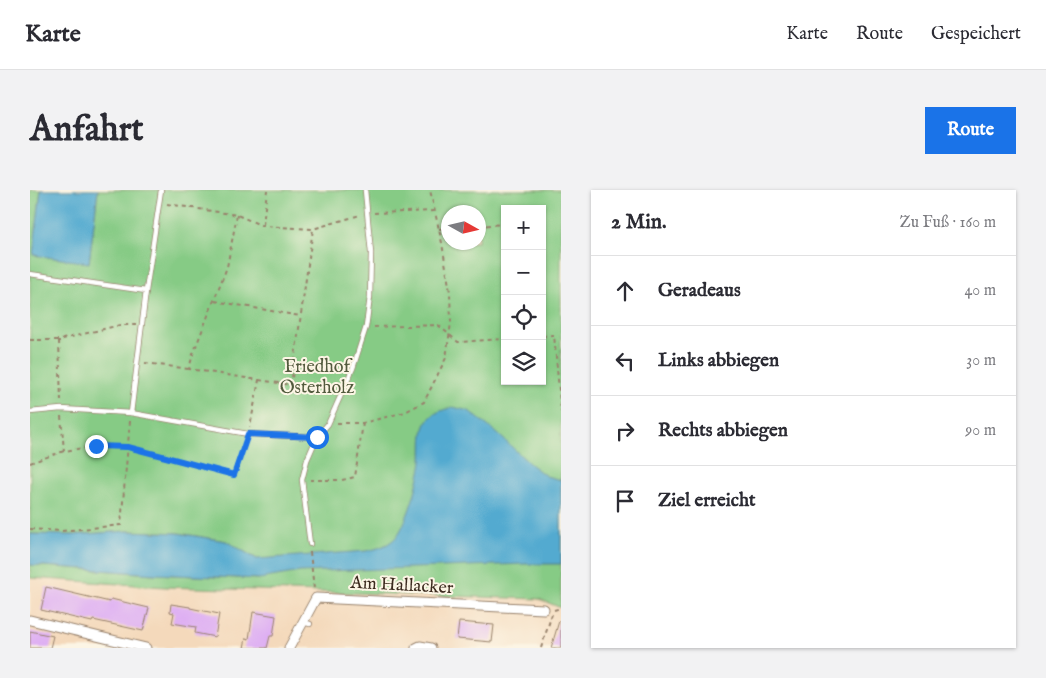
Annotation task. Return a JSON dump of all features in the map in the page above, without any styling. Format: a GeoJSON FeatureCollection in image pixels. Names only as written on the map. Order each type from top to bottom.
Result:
{"type":"FeatureCollection","features":[{"type":"Feature","properties":{"kind":"street","name":"Am Hallacker"},"geometry":{"type":"LineString","coordinates":[[316,598],[544,609]]}},
{"type":"Feature","properties":{"kind":"street"},"geometry":{"type":"LineString","coordinates":[[289,648],[306,623],[316,598]]}},
{"type":"Feature","properties":{"kind":"street"},"geometry":{"type":"LineString","coordinates":[[30,620],[146,648]]}},
{"type":"Feature","properties":{"kind":"street"},"geometry":{"type":"LineString","coordinates":[[416,648],[420,646],[431,648]]}},
{"type":"Feature","properties":{"kind":"lane"},"geometry":{"type":"LineString","coordinates":[[131,413],[161,190]]}},
{"type":"Feature","properties":{"kind":"lane"},"geometry":{"type":"LineString","coordinates":[[310,544],[302,480],[307,460],[317,437],[328,424],[353,368],[366,326],[370,297],[371,252],[365,190]]}},
{"type":"Feature","properties":{"kind":"lane"},"geometry":{"type":"LineString","coordinates":[[30,274],[146,291]]}},
{"type":"Feature","properties":{"kind":"lane"},"geometry":{"type":"LineString","coordinates":[[30,412],[61,409],[131,413],[248,434],[317,437]]}},
{"type":"Feature","properties":{"kind":"path"},"geometry":{"type":"LineString","coordinates":[[263,226],[267,190]]}},
{"type":"Feature","properties":{"kind":"path"},"geometry":{"type":"LineString","coordinates":[[328,424],[363,423],[405,412],[424,402],[446,358],[451,323],[450,292],[430,190]]}},
{"type":"Feature","properties":{"kind":"path"},"geometry":{"type":"LineString","coordinates":[[160,203],[237,215],[263,226],[313,229],[368,213],[434,210]]}},
{"type":"Feature","properties":{"kind":"path"},"geometry":{"type":"LineString","coordinates":[[189,369],[227,267],[237,215]]}},
{"type":"Feature","properties":{"kind":"path"},"geometry":{"type":"LineString","coordinates":[[486,225],[501,224]]}},
{"type":"Feature","properties":{"kind":"path"},"geometry":{"type":"LineString","coordinates":[[138,362],[291,385],[313,229]]}},
{"type":"Feature","properties":{"kind":"path"},"geometry":{"type":"LineString","coordinates":[[215,301],[300,316]]}},
{"type":"Feature","properties":{"kind":"path"},"geometry":{"type":"LineString","coordinates":[[30,340],[59,340],[120,325],[142,325]]}},
{"type":"Feature","properties":{"kind":"path"},"geometry":{"type":"LineString","coordinates":[[366,326],[438,325],[458,342],[501,339]]}},
{"type":"Feature","properties":{"kind":"path"},"geometry":{"type":"LineString","coordinates":[[546,336],[554,335],[561,412]]}},
{"type":"Feature","properties":{"kind":"path"},"geometry":{"type":"LineString","coordinates":[[59,340],[64,451]]}},
{"type":"Feature","properties":{"kind":"path"},"geometry":{"type":"LineString","coordinates":[[30,463],[64,451],[96,446],[128,447],[234,475],[248,434],[259,380]]}},
{"type":"Feature","properties":{"kind":"path"},"geometry":{"type":"LineString","coordinates":[[30,529],[61,531],[121,526],[131,413]]}},
{"type":"Feature","properties":{"kind":"path"},"geometry":{"type":"LineString","coordinates":[[302,480],[342,480],[355,477],[363,423]]}},
{"type":"Feature","properties":{"kind":"path"},"geometry":{"type":"LineString","coordinates":[[310,544],[312,583],[316,598]]}},
{"type":"Feature","properties":{"kind":"path"},"geometry":{"type":"LineString","coordinates":[[541,648],[554,610],[561,608]]}},
{"type":"Feature","properties":{"kind":"green space","name":"Friedhof Osterholz"},"geometry":{"type":"Polygon","coordinates":[[[30,190],[41,190],[34,255],[89,262],[98,190],[561,190],[561,608],[539,599],[165,587],[30,578],[30,565],[259,579],[257,559],[226,541],[178,533],[127,531],[72,535],[30,534],[30,190]]]}},
{"type":"Feature","properties":{"kind":"water"},"geometry":{"type":"Polygon","coordinates":[[[41,190],[98,190],[89,263],[33,255],[41,190]]]}},
{"type":"Feature","properties":{"kind":"water"},"geometry":{"type":"Polygon","coordinates":[[[453,407],[469,411],[546,476],[561,480],[561,564],[300,572],[259,579],[30,565],[30,534],[72,535],[127,531],[178,533],[226,541],[257,559],[366,551],[379,548],[391,542],[397,536],[409,510],[421,468],[423,433],[426,423],[434,414],[453,407]]]}},
{"type":"Feature","properties":{"kind":"building"},"geometry":{"type":"Polygon","coordinates":[[[46,587],[110,602],[111,599],[149,608],[143,631],[41,610],[46,587]]]}},
{"type":"Feature","properties":{"kind":"building"},"geometry":{"type":"Polygon","coordinates":[[[171,604],[219,614],[215,637],[195,633],[196,627],[172,623],[174,613],[170,612],[171,604]]]}},
{"type":"Feature","properties":{"kind":"building"},"geometry":{"type":"Polygon","coordinates":[[[253,612],[276,616],[273,636],[270,636],[267,648],[244,648],[246,638],[249,639],[253,612]]]}},
{"type":"Feature","properties":{"kind":"building"},"geometry":{"type":"Polygon","coordinates":[[[559,621],[561,622],[561,648],[551,648],[559,621]]]}},
{"type":"Feature","properties":{"kind":"building"},"geometry":{"type":"Polygon","coordinates":[[[459,622],[494,625],[492,642],[457,639],[459,622]]]}},
{"type":"Feature","properties":{"kind":"building"},"geometry":{"type":"Polygon","coordinates":[[[30,631],[53,636],[50,648],[30,648],[30,631]]]}},
{"type":"Feature","properties":{"kind":"route"},"geometry":{"type":"LineString","coordinates":[[96,446],[128,447],[234,475],[248,434],[317,437]]}}]}
